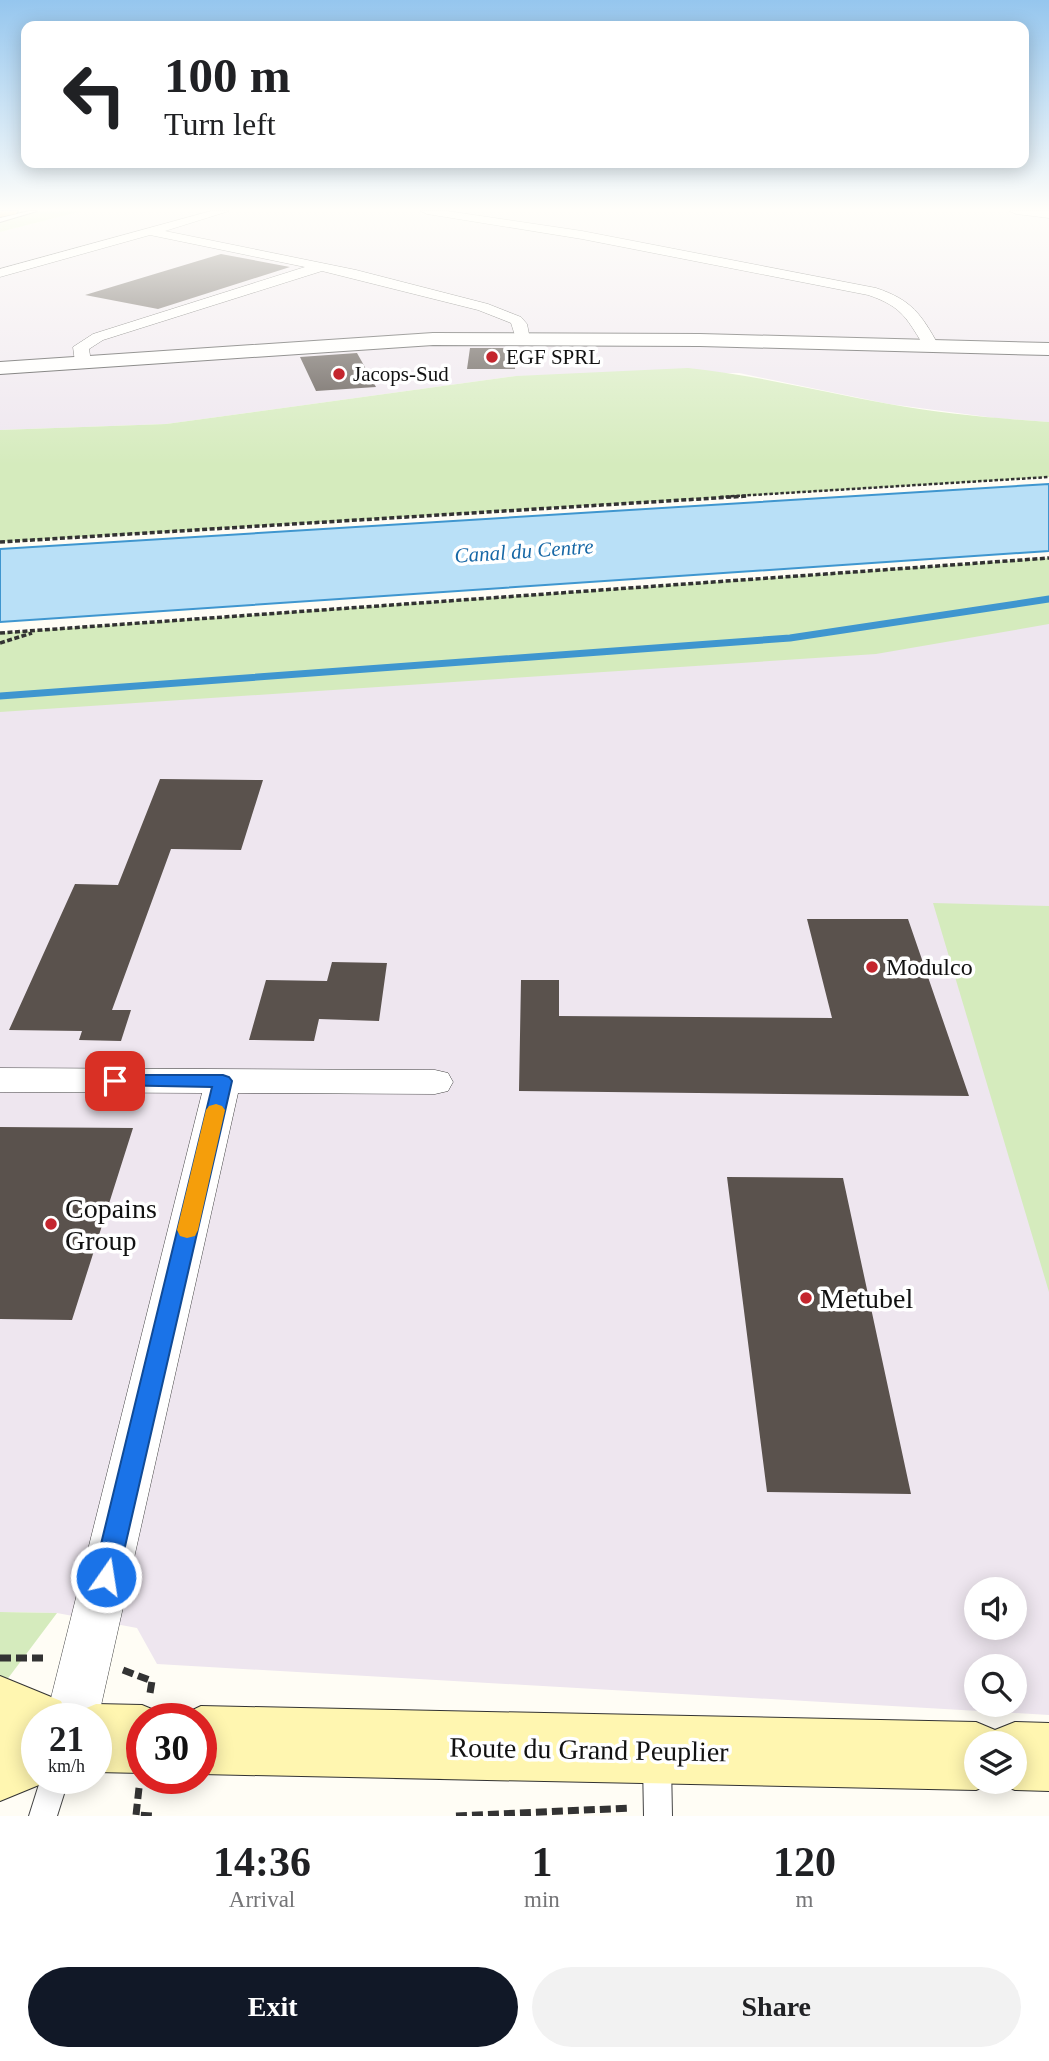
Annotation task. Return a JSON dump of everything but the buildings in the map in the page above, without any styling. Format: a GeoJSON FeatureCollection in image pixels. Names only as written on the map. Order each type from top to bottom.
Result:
{"type":"FeatureCollection","features":[{"type":"Feature","properties":{"kind":"main road"},"geometry":{"type":"LineString","coordinates":[[0,1709],[21,1718]]}},
{"type":"Feature","properties":{"kind":"main road"},"geometry":{"type":"LineString","coordinates":[[0,1737],[21,1738]]}},
{"type":"Feature","properties":{"kind":"main road","name":"Route du Grand Peuplier"},"geometry":{"type":"LineString","coordinates":[[217,1740],[964,1756]]}},
{"type":"Feature","properties":{"kind":"main road"},"geometry":{"type":"LineString","coordinates":[[1027,1756],[1049,1757]]}},
{"type":"Feature","properties":{"kind":"main road"},"geometry":{"type":"LineString","coordinates":[[0,1767],[21,1758]]}},
{"type":"Feature","properties":{"kind":"street"},"geometry":{"type":"LineString","coordinates":[[82,360],[81,347],[98,337],[229,296]]}},
{"type":"Feature","properties":{"kind":"street"},"geometry":{"type":"LineString","coordinates":[[437,296],[491,310],[516,320],[520,324],[522,337]]}},
{"type":"Feature","properties":{"kind":"street"},"geometry":{"type":"LineString","coordinates":[[886,296],[910,308],[930,343]]}},
{"type":"Feature","properties":{"kind":"street"},"geometry":{"type":"LineString","coordinates":[[0,365],[391,341],[522,337],[1049,347]]}},
{"type":"Feature","properties":{"kind":"street"},"geometry":{"type":"LineString","coordinates":[[0,1080],[435,1082]]}},
{"type":"Feature","properties":{"kind":"street"},"geometry":{"type":"LineString","coordinates":[[77,1703],[223,1081]]}},
{"type":"Feature","properties":{"kind":"lane"},"geometry":{"type":"LineString","coordinates":[[648,1814],[657,1751]]}},
{"type":"Feature","properties":{"kind":"lane"},"geometry":{"type":"LineString","coordinates":[[43,1816],[50,1794]]}},
{"type":"Feature","properties":{"kind":"path"},"geometry":{"type":"LineString","coordinates":[[0,542],[1049,477]]}},
{"type":"Feature","properties":{"kind":"path"},"geometry":{"type":"LineString","coordinates":[[0,633],[1049,558]]}},
{"type":"Feature","properties":{"kind":"path"},"geometry":{"type":"LineString","coordinates":[[0,643],[40,631]]}},
{"type":"Feature","properties":{"kind":"path"},"geometry":{"type":"LineString","coordinates":[[133,1794],[136,1815],[153,1816]]}},
{"type":"Feature","properties":{"kind":"path"},"geometry":{"type":"LineString","coordinates":[[456,1816],[629,1808],[648,1814]]}},
{"type":"Feature","properties":{"kind":"shaded area"},"geometry":{"type":"Polygon","coordinates":[[[0,296],[1049,296],[1049,422],[889,404],[739,373],[516,376],[166,424],[0,430],[0,296]]]}},
{"type":"Feature","properties":{"kind":"shaded area"},"geometry":{"type":"Polygon","coordinates":[[[1049,564],[1049,1715],[1027,1714],[1027,1654],[964,1654],[964,1710],[157,1664],[137,1628],[57,1613],[0,1612],[0,636],[1049,564]]]}},
{"type":"Feature","properties":{"kind":"green space"},"geometry":{"type":"Polygon","coordinates":[[[688,368],[764,379],[929,410],[1049,422],[1049,477],[0,542],[0,430],[166,424],[516,376],[688,368]]]}},
{"type":"Feature","properties":{"kind":"green space"},"geometry":{"type":"Polygon","coordinates":[[[1049,558],[1049,624],[876,654],[0,712],[0,633],[1049,558]]]}},
{"type":"Feature","properties":{"kind":"green space"},"geometry":{"type":"Polygon","coordinates":[[[933,903],[1049,906],[1049,1292],[933,903]]]}},
{"type":"Feature","properties":{"kind":"green space"},"geometry":{"type":"Polygon","coordinates":[[[0,1612],[57,1613],[0,1689],[0,1612]]]}},
{"type":"Feature","properties":{"kind":"water","name":"Canal du Centre"},"geometry":{"type":"Polygon","coordinates":[[[1049,484],[1049,551],[0,622],[0,549],[1049,484]]]}},
{"type":"Feature","properties":{"kind":"waterway"},"geometry":{"type":"LineString","coordinates":[[0,696],[790,638],[1049,599]]}},
{"type":"Feature","properties":{"kind":"slow traffic"},"geometry":{"type":"LineString","coordinates":[[187,1230],[216,1110]]}},
{"type":"Feature","properties":{"kind":"place","name":"EGF SPRL"},"geometry":{"type":"Point","coordinates":[492,357]}},
{"type":"Feature","properties":{"kind":"place","name":"Jacops-Sud"},"geometry":{"type":"Point","coordinates":[339,374]}},
{"type":"Feature","properties":{"kind":"place","name":"Modulco"},"geometry":{"type":"Point","coordinates":[872,967]}},
{"type":"Feature","properties":{"kind":"place","name":"Copains Group"},"geometry":{"type":"Point","coordinates":[51,1224]}},
{"type":"Feature","properties":{"kind":"place","name":"Metubel"},"geometry":{"type":"Point","coordinates":[806,1298]}},
{"type":"Feature","properties":{"kind":"route"},"geometry":{"type":"LineString","coordinates":[[106,1577],[223,1081],[115,1081]]}}]}
